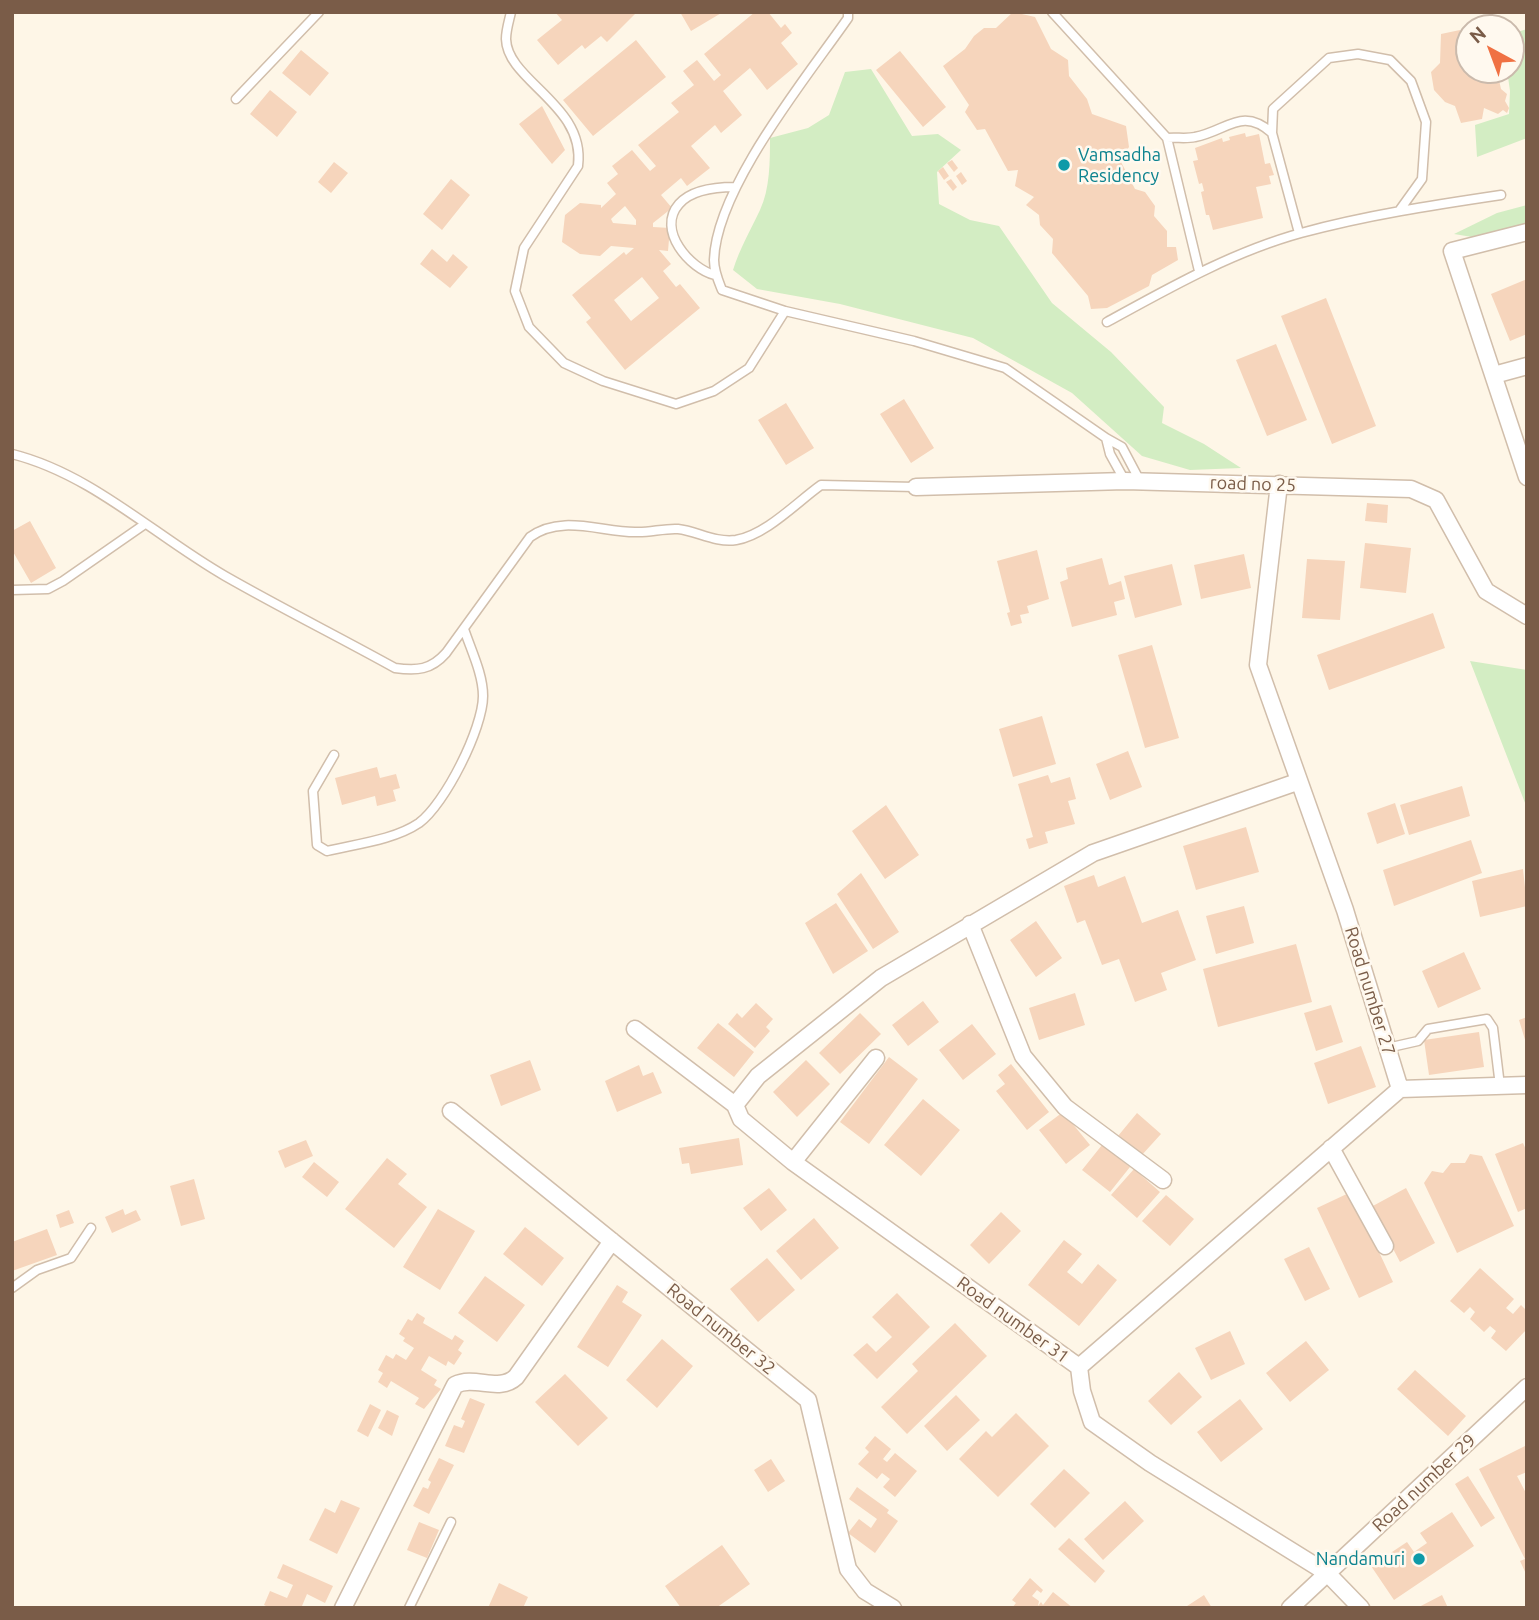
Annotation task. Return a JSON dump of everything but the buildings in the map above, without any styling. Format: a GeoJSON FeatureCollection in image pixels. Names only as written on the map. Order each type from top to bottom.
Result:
{"type":"FeatureCollection","features":[{"type":"Feature","properties":{"kind":"street"},"geometry":{"type":"LineString","coordinates":[[1527,232],[1452,251],[1527,477]]}},
{"type":"Feature","properties":{"kind":"street"},"geometry":{"type":"LineString","coordinates":[[1494,375],[1527,366]]}},
{"type":"Feature","properties":{"kind":"street","name":"road no 25"},"geometry":{"type":"LineString","coordinates":[[916,486],[1133,481],[1412,489],[1436,500],[1486,591],[1527,616]]}},
{"type":"Feature","properties":{"kind":"street","name":"Road number 27"},"geometry":{"type":"LineString","coordinates":[[1279,484],[1258,665],[1297,782],[1345,911],[1400,1089]]}},
{"type":"Feature","properties":{"kind":"street"},"geometry":{"type":"LineString","coordinates":[[738,1112],[758,1076],[881,978],[970,924],[1093,853],[1297,782]]}},
{"type":"Feature","properties":{"kind":"street"},"geometry":{"type":"LineString","coordinates":[[970,924],[1023,1056],[1065,1107],[1163,1180]]}},
{"type":"Feature","properties":{"kind":"street","name":"Road number 31"},"geometry":{"type":"LineString","coordinates":[[635,1029],[738,1112],[793,1161],[1079,1367],[1082,1391],[1092,1422],[1150,1464],[1327,1573],[1361,1608]]}},
{"type":"Feature","properties":{"kind":"street"},"geometry":{"type":"LineString","coordinates":[[793,1161],[876,1058]]}},
{"type":"Feature","properties":{"kind":"street"},"geometry":{"type":"LineString","coordinates":[[1079,1367],[1400,1089],[1527,1085]]}},
{"type":"Feature","properties":{"kind":"street","name":"Road number 32"},"geometry":{"type":"LineString","coordinates":[[451,1111],[808,1400],[849,1569],[864,1591],[893,1608]]}},
{"type":"Feature","properties":{"kind":"street"},"geometry":{"type":"LineString","coordinates":[[1331,1148],[1385,1246]]}},
{"type":"Feature","properties":{"kind":"street"},"geometry":{"type":"LineString","coordinates":[[343,1608],[455,1385],[466,1380],[503,1385],[516,1377],[612,1241]]}},
{"type":"Feature","properties":{"kind":"street","name":"Road number 29"},"geometry":{"type":"LineString","coordinates":[[1290,1608],[1527,1387]]}},
{"type":"Feature","properties":{"kind":"lane"},"geometry":{"type":"LineString","coordinates":[[236,99],[319,12]]}},
{"type":"Feature","properties":{"kind":"lane"},"geometry":{"type":"LineString","coordinates":[[511,12],[506,40],[510,55],[568,121],[580,149],[578,166],[524,248],[515,291],[529,327],[564,363],[603,381],[676,404],[714,391],[749,368],[785,311]]}},
{"type":"Feature","properties":{"kind":"lane"},"geometry":{"type":"LineString","coordinates":[[858,12],[848,15],[765,136],[735,187],[717,243],[715,275],[722,290],[785,311],[914,341],[1005,368],[1122,447],[1133,481]]}},
{"type":"Feature","properties":{"kind":"lane"},"geometry":{"type":"LineString","coordinates":[[1052,12],[1167,138],[1199,271]]}},
{"type":"Feature","properties":{"kind":"lane"},"geometry":{"type":"LineString","coordinates":[[1299,233],[1272,134],[1273,109],[1329,58],[1357,54],[1390,60],[1411,81],[1426,122],[1422,179],[1399,211]]}},
{"type":"Feature","properties":{"kind":"lane"},"geometry":{"type":"LineString","coordinates":[[1167,138],[1195,137],[1242,120],[1260,122],[1272,134]]}},
{"type":"Feature","properties":{"kind":"lane"},"geometry":{"type":"LineString","coordinates":[[715,275],[705,272],[680,249],[673,229],[673,218],[681,201],[692,195],[735,187]]}},
{"type":"Feature","properties":{"kind":"lane"},"geometry":{"type":"LineString","coordinates":[[1107,322],[1199,271],[1299,233],[1399,211],[1501,195]]}},
{"type":"Feature","properties":{"kind":"lane"},"geometry":{"type":"LineString","coordinates":[[1106,438],[1110,454],[1133,481]]}},
{"type":"Feature","properties":{"kind":"lane"},"geometry":{"type":"LineString","coordinates":[[12,454],[33,459],[81,482],[224,576],[395,668],[417,671],[436,665],[530,537],[541,529],[590,526],[633,533],[680,529],[695,535],[737,540],[778,520],[821,485],[916,486]]}},
{"type":"Feature","properties":{"kind":"lane"},"geometry":{"type":"LineString","coordinates":[[12,590],[48,589],[145,524]]}},
{"type":"Feature","properties":{"kind":"lane"},"geometry":{"type":"LineString","coordinates":[[334,755],[313,791],[317,845],[327,852],[401,832],[419,822],[436,806],[449,789],[482,712],[481,679],[464,629]]}},
{"type":"Feature","properties":{"kind":"lane"},"geometry":{"type":"LineString","coordinates":[[1387,1048],[1418,1041],[1428,1029],[1487,1019],[1493,1028],[1500,1086]]}},
{"type":"Feature","properties":{"kind":"lane"},"geometry":{"type":"LineString","coordinates":[[12,1288],[37,1270],[71,1258],[91,1228]]}},
{"type":"Feature","properties":{"kind":"lane"},"geometry":{"type":"LineString","coordinates":[[409,1608],[451,1522]]}},
{"type":"Feature","properties":{"kind":"green space"},"geometry":{"type":"Polygon","coordinates":[[[1525,30],[1527,138],[1477,157],[1475,125],[1509,114],[1509,84],[1525,84],[1525,30]]]}},
{"type":"Feature","properties":{"kind":"green space"},"geometry":{"type":"Polygon","coordinates":[[[871,69],[912,136],[938,134],[961,150],[937,172],[939,204],[970,220],[999,226],[1052,303],[1111,352],[1164,407],[1162,423],[1204,444],[1241,468],[1190,470],[1142,456],[1072,393],[973,338],[840,304],[757,289],[733,270],[766,193],[770,138],[808,128],[829,115],[845,72],[871,69]]]}},
{"type":"Feature","properties":{"kind":"green space"},"geometry":{"type":"Polygon","coordinates":[[[1527,205],[1527,231],[1490,240],[1454,234],[1497,213],[1527,205]]]}},
{"type":"Feature","properties":{"kind":"green space"},"geometry":{"type":"Polygon","coordinates":[[[1470,661],[1527,670],[1527,808],[1470,661]]]}},
{"type":"Feature","properties":{"kind":"place","name":"Vamsadha Residency"},"geometry":{"type":"Point","coordinates":[1064,165]}},
{"type":"Feature","properties":{"kind":"place","name":"Nandamuri"},"geometry":{"type":"Point","coordinates":[1419,1559]}}]}
